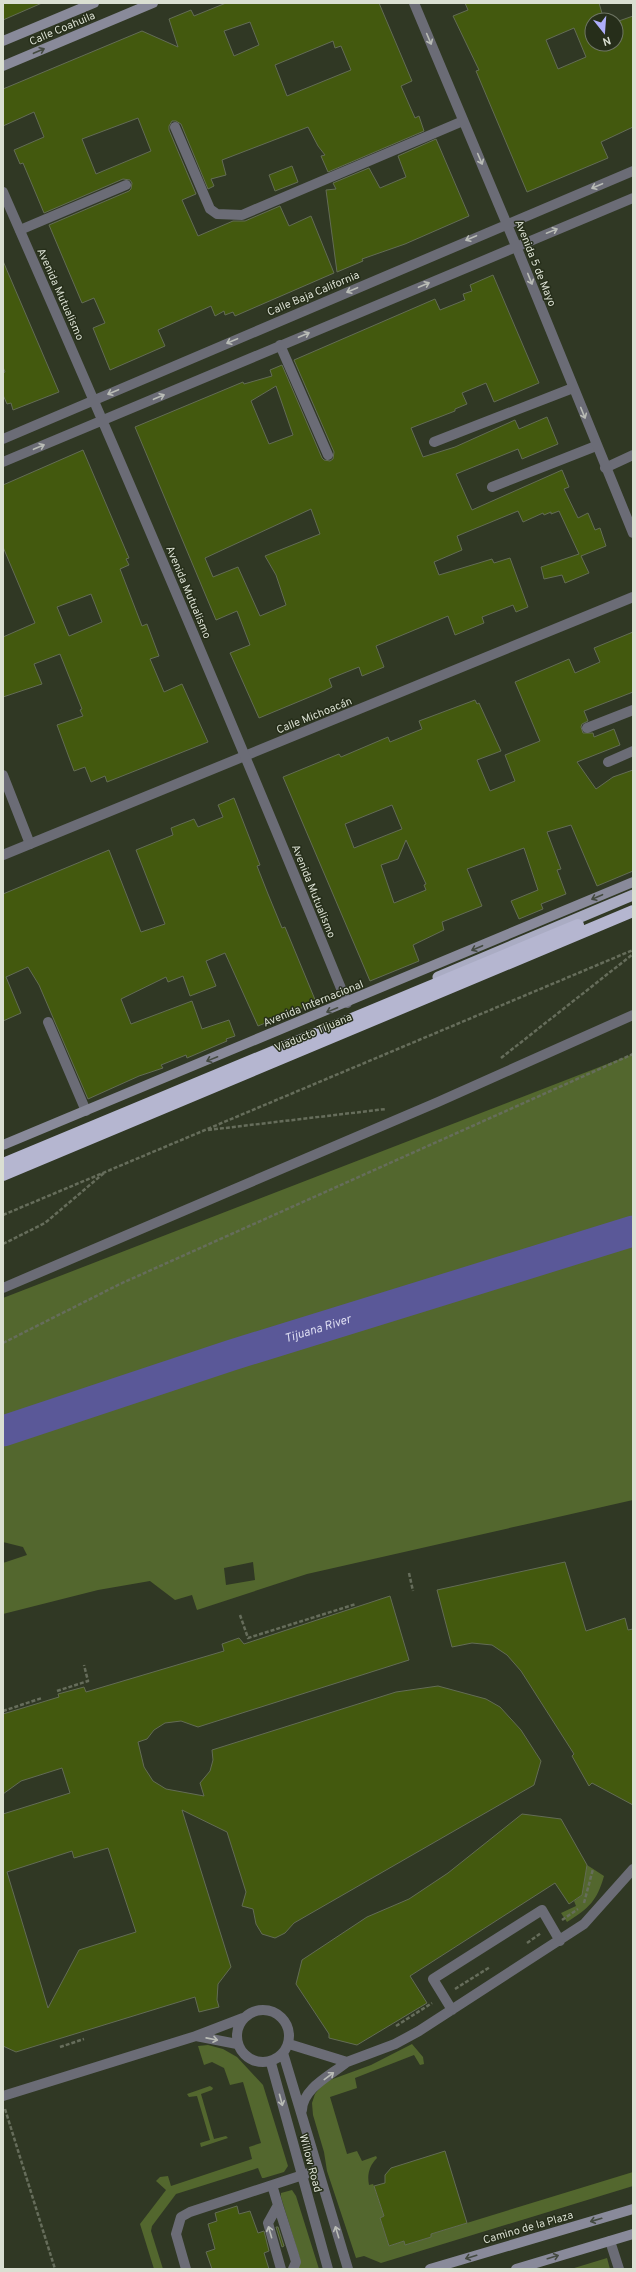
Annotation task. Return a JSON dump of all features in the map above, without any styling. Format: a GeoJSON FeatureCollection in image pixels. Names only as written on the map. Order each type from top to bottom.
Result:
{"type":"FeatureCollection","features":[{"type":"Feature","properties":{"kind":"highway"},"geometry":{"type":"LineString","coordinates":[[3,1158],[633,895]]}},
{"type":"Feature","properties":{"kind":"highway","name":"Viaducto Tijuana"},"geometry":{"type":"LineString","coordinates":[[3,1164],[633,903]]}},
{"type":"Feature","properties":{"kind":"highway","name":"Viaducto Tijuana"},"geometry":{"type":"LineString","coordinates":[[3,1175],[633,911]]}},
{"type":"Feature","properties":{"kind":"highway"},"geometry":{"type":"LineString","coordinates":[[3,1182],[633,919]]}},
{"type":"Feature","properties":{"kind":"main road","name":"Calle Coahuila"},"geometry":{"type":"LineString","coordinates":[[3,41],[94,3]]}},
{"type":"Feature","properties":{"kind":"main road","name":"Calle Coahuila"},"geometry":{"type":"LineString","coordinates":[[3,66],[153,3]]}},
{"type":"Feature","properties":{"kind":"main road","name":"Avenida Internacional"},"geometry":{"type":"LineString","coordinates":[[3,1145],[347,1003],[633,882]]}},
{"type":"Feature","properties":{"kind":"main road","name":"Camino de la Plaza"},"geometry":{"type":"LineString","coordinates":[[430,2269],[633,2209]]}},
{"type":"Feature","properties":{"kind":"main road"},"geometry":{"type":"LineString","coordinates":[[516,2269],[633,2234]]}},
{"type":"Feature","properties":{"kind":"street","name":"Avenida 5 de Mayo"},"geometry":{"type":"LineString","coordinates":[[416,4],[463,121],[507,223],[605,468],[633,533]]}},
{"type":"Feature","properties":{"kind":"street"},"geometry":{"type":"LineString","coordinates":[[175,127],[210,209],[217,214],[242,215],[463,121]]}},
{"type":"Feature","properties":{"kind":"street","name":"Calle Baja California"},"geometry":{"type":"LineString","coordinates":[[3,439],[507,223],[633,171]]}},
{"type":"Feature","properties":{"kind":"street"},"geometry":{"type":"LineString","coordinates":[[20,230],[126,185]]}},
{"type":"Feature","properties":{"kind":"street","name":"Avenida Mutualismo"},"geometry":{"type":"LineString","coordinates":[[3,192],[103,420],[246,756],[347,1003]]}},
{"type":"Feature","properties":{"kind":"street"},"geometry":{"type":"LineString","coordinates":[[3,462],[633,198]]}},
{"type":"Feature","properties":{"kind":"street"},"geometry":{"type":"LineString","coordinates":[[280,345],[328,455]]}},
{"type":"Feature","properties":{"kind":"street"},"geometry":{"type":"LineString","coordinates":[[434,442],[573,388]]}},
{"type":"Feature","properties":{"kind":"street"},"geometry":{"type":"LineString","coordinates":[[492,488],[596,446]]}},
{"type":"Feature","properties":{"kind":"street"},"geometry":{"type":"LineString","coordinates":[[605,468],[633,454]]}},
{"type":"Feature","properties":{"kind":"street","name":"Calle Michoacán"},"geometry":{"type":"LineString","coordinates":[[3,856],[633,597]]}},
{"type":"Feature","properties":{"kind":"street"},"geometry":{"type":"LineString","coordinates":[[587,728],[633,710]]}},
{"type":"Feature","properties":{"kind":"street"},"geometry":{"type":"LineString","coordinates":[[608,762],[633,751]]}},
{"type":"Feature","properties":{"kind":"street"},"geometry":{"type":"LineString","coordinates":[[3,775],[30,844]]}},
{"type":"Feature","properties":{"kind":"street"},"geometry":{"type":"LineString","coordinates":[[3,1288],[433,1104],[633,1015]]}},
{"type":"Feature","properties":{"kind":"street"},"geometry":{"type":"LineString","coordinates":[[48,1022],[86,1111]]}},
{"type":"Feature","properties":{"kind":"street"},"geometry":{"type":"LineString","coordinates":[[302,2114],[302,2100],[310,2091],[346,2062],[395,2044],[452,2010],[560,1941],[584,1924],[633,1869]]}},
{"type":"Feature","properties":{"kind":"street"},"geometry":{"type":"LineString","coordinates":[[452,2010],[433,1979],[542,1910],[560,1941]]}},
{"type":"Feature","properties":{"kind":"street"},"geometry":{"type":"LineString","coordinates":[[3,2096],[196,2036],[243,2018],[259,2009],[269,2010],[280,2015],[288,2027],[289,2044],[284,2053],[271,2062],[257,2062],[244,2055],[237,2044],[236,2034],[243,2018]]}},
{"type":"Feature","properties":{"kind":"street"},"geometry":{"type":"LineString","coordinates":[[196,2036],[237,2044]]}},
{"type":"Feature","properties":{"kind":"street"},"geometry":{"type":"LineString","coordinates":[[289,2044],[346,2062]]}},
{"type":"Feature","properties":{"kind":"street"},"geometry":{"type":"LineString","coordinates":[[284,2053],[348,2269]]}},
{"type":"Feature","properties":{"kind":"street","name":"Willow Road"},"geometry":{"type":"LineString","coordinates":[[271,2062],[328,2269]]}},
{"type":"Feature","properties":{"kind":"street"},"geometry":{"type":"LineString","coordinates":[[186,2269],[176,2234],[181,2217],[190,2212],[318,2170]]}},
{"type":"Feature","properties":{"kind":"street"},"geometry":{"type":"LineString","coordinates":[[272,2185],[296,2262],[293,2269]]}},
{"type":"Feature","properties":{"kind":"street"},"geometry":{"type":"LineString","coordinates":[[278,2205],[268,2223],[281,2269]]}},
{"type":"Feature","properties":{"kind":"street"},"geometry":{"type":"LineString","coordinates":[[610,2241],[619,2269]]}},
{"type":"Feature","properties":{"kind":"path"},"geometry":{"type":"LineString","coordinates":[[3,1215],[633,950]]}},
{"type":"Feature","properties":{"kind":"path"},"geometry":{"type":"LineString","coordinates":[[497,1061],[633,954]]}},
{"type":"Feature","properties":{"kind":"path"},"geometry":{"type":"LineString","coordinates":[[3,1343],[120,1284],[633,1054]]}},
{"type":"Feature","properties":{"kind":"path"},"geometry":{"type":"LineString","coordinates":[[204,1131],[391,1108]]}},
{"type":"Feature","properties":{"kind":"path"},"geometry":{"type":"LineString","coordinates":[[3,1244],[45,1223],[106,1172]]}},
{"type":"Feature","properties":{"kind":"path"},"geometry":{"type":"LineString","coordinates":[[409,1573],[413,1591]]}},
{"type":"Feature","properties":{"kind":"path"},"geometry":{"type":"LineString","coordinates":[[240,1615],[248,1638],[356,1604]]}},
{"type":"Feature","properties":{"kind":"path"},"geometry":{"type":"LineString","coordinates":[[57,1691],[88,1681],[84,1665]]}},
{"type":"Feature","properties":{"kind":"path"},"geometry":{"type":"LineString","coordinates":[[3,1711],[42,1698]]}},
{"type":"Feature","properties":{"kind":"path"},"geometry":{"type":"LineString","coordinates":[[526,1945],[534,1937],[582,1906],[593,1868]]}},
{"type":"Feature","properties":{"kind":"path"},"geometry":{"type":"LineString","coordinates":[[389,2030],[492,1966]]}},
{"type":"Feature","properties":{"kind":"path"},"geometry":{"type":"LineString","coordinates":[[60,2047],[84,2039]]}},
{"type":"Feature","properties":{"kind":"path"},"geometry":{"type":"LineString","coordinates":[[3,2102],[55,2269]]}},
{"type":"Feature","properties":{"kind":"green space"},"geometry":{"type":"Polygon","coordinates":[[[633,1054],[633,1500],[307,1574],[197,1610],[192,1595],[175,1600],[150,1581],[98,1590],[3,1614],[3,1563],[27,1555],[23,1547],[3,1542],[3,1298],[633,1054]],[[253,1562],[224,1568],[226,1585],[255,1580],[253,1562]]]}},
{"type":"Feature","properties":{"kind":"green space"},"geometry":{"type":"Polygon","coordinates":[[[587,1865],[604,1876],[601,1885],[595,1898],[587,1908],[567,1922],[561,1913],[576,1906],[574,1901],[582,1895],[587,1865]]]}},
{"type":"Feature","properties":{"kind":"green space"},"geometry":{"type":"Polygon","coordinates":[[[412,2044],[423,2057],[424,2064],[420,2065],[414,2055],[355,2078],[357,2088],[330,2097],[347,2154],[357,2151],[362,2161],[376,2156],[377,2158],[370,2167],[368,2181],[369,2185],[373,2184],[374,2186],[384,2216],[380,2218],[389,2246],[404,2241],[405,2245],[431,2237],[431,2234],[633,2172],[633,2186],[381,2263],[364,2256],[356,2258],[327,2171],[324,2152],[313,2115],[312,2103],[315,2094],[322,2085],[330,2080],[371,2065],[412,2044]]]}},
{"type":"Feature","properties":{"kind":"green space"},"geometry":{"type":"Polygon","coordinates":[[[208,2045],[223,2049],[237,2057],[263,2085],[288,2166],[284,2172],[264,2178],[262,2178],[258,2168],[176,2194],[152,2226],[151,2231],[163,2269],[154,2269],[140,2224],[166,2190],[156,2181],[160,2177],[168,2176],[171,2186],[252,2159],[249,2147],[261,2143],[243,2082],[230,2085],[224,2068],[212,2062],[204,2065],[198,2046],[208,2045]]]}},
{"type":"Feature","properties":{"kind":"green space"},"geometry":{"type":"Polygon","coordinates":[[[210,2086],[213,2088],[212,2090],[201,2094],[214,2139],[226,2136],[228,2138],[201,2147],[200,2143],[210,2140],[197,2096],[189,2097],[187,2094],[210,2086]]]}},
{"type":"Feature","properties":{"kind":"green space"},"geometry":{"type":"Polygon","coordinates":[[[292,2190],[296,2196],[319,2269],[298,2269],[300,2259],[281,2197],[281,2193],[292,2190]]]}},
{"type":"Feature","properties":{"kind":"green space"},"geometry":{"type":"Polygon","coordinates":[[[607,2258],[610,2269],[571,2269],[607,2258]]]}},
{"type":"Feature","properties":{"kind":"building"},"geometry":{"type":"Polygon","coordinates":[[[3,3],[42,3],[3,20],[3,3]]]}},
{"type":"Feature","properties":{"kind":"building"},"geometry":{"type":"Polygon","coordinates":[[[226,3],[379,3],[412,81],[401,86],[415,118],[419,116],[424,131],[328,172],[321,156],[325,155],[318,146],[308,127],[222,160],[226,175],[211,179],[214,186],[208,189],[181,124],[176,121],[172,121],[169,126],[169,130],[196,194],[182,200],[198,236],[233,221],[245,221],[280,206],[289,226],[311,216],[334,273],[235,316],[233,312],[225,315],[224,311],[215,316],[211,306],[158,330],[165,346],[110,370],[93,328],[105,323],[94,298],[82,303],[49,225],[129,191],[132,183],[130,180],[123,179],[44,213],[23,163],[20,164],[14,150],[44,137],[34,112],[3,126],[3,89],[142,31],[178,47],[169,19],[191,10],[194,16],[226,3]],[[250,22],[224,31],[234,56],[259,45],[250,22]],[[333,41],[275,65],[287,96],[351,70],[341,46],[335,48],[333,41]],[[138,118],[82,139],[96,174],[151,151],[138,118]]]}},
{"type":"Feature","properties":{"kind":"building"},"geometry":{"type":"Polygon","coordinates":[[[465,3],[599,3],[602,12],[584,12],[584,52],[624,52],[624,19],[633,16],[633,127],[601,142],[608,158],[527,192],[476,71],[479,70],[453,16],[468,10],[465,3]],[[574,28],[546,40],[558,69],[586,57],[574,28]]]}},
{"type":"Feature","properties":{"kind":"building"},"geometry":{"type":"Polygon","coordinates":[[[436,139],[469,216],[405,244],[362,259],[363,261],[337,272],[326,190],[336,189],[333,183],[369,168],[380,188],[406,177],[398,156],[436,139]]]}},
{"type":"Feature","properties":{"kind":"building"},"geometry":{"type":"Polygon","coordinates":[[[292,166],[298,182],[275,191],[269,175],[292,166]]]}},
{"type":"Feature","properties":{"kind":"building"},"geometry":{"type":"Polygon","coordinates":[[[3,261],[59,392],[13,410],[11,403],[7,404],[3,395],[3,373],[5,372],[3,367],[3,261]]]}},
{"type":"Feature","properties":{"kind":"building"},"geometry":{"type":"Polygon","coordinates":[[[493,275],[539,383],[494,402],[486,383],[462,393],[467,404],[455,409],[455,411],[411,428],[423,457],[455,447],[515,420],[519,429],[547,417],[558,444],[522,459],[518,449],[456,474],[472,510],[562,470],[569,487],[564,489],[578,518],[588,513],[595,530],[600,528],[606,546],[581,556],[589,573],[565,583],[562,575],[544,579],[541,567],[579,554],[559,511],[544,515],[543,513],[523,522],[518,511],[457,536],[462,550],[434,562],[439,575],[492,559],[494,563],[510,558],[528,607],[516,612],[513,605],[482,617],[484,623],[455,635],[448,616],[376,646],[384,667],[362,676],[359,667],[329,679],[332,687],[259,718],[230,653],[250,645],[237,611],[216,620],[135,427],[243,382],[244,384],[272,376],[270,370],[282,365],[322,458],[330,461],[333,459],[334,452],[294,360],[435,299],[440,310],[465,300],[463,294],[472,291],[470,285],[493,275]],[[276,386],[251,401],[269,444],[293,435],[276,386]],[[311,509],[205,558],[213,577],[238,567],[260,616],[286,605],[276,575],[265,556],[320,534],[311,509]]]}},
{"type":"Feature","properties":{"kind":"building"},"geometry":{"type":"Polygon","coordinates":[[[83,450],[129,558],[126,559],[129,565],[120,569],[142,626],[147,624],[159,656],[150,659],[164,692],[182,684],[208,742],[107,782],[105,776],[91,782],[85,767],[74,771],[57,725],[83,716],[80,710],[82,709],[60,654],[34,664],[42,684],[3,697],[3,637],[35,623],[3,547],[3,485],[83,450]],[[91,594],[57,607],[69,636],[102,622],[91,594]]]}},
{"type":"Feature","properties":{"kind":"building"},"geometry":{"type":"Polygon","coordinates":[[[633,632],[633,692],[584,711],[588,721],[582,724],[581,727],[583,733],[593,733],[594,737],[614,729],[620,745],[577,762],[596,789],[613,777],[633,770],[633,871],[597,886],[571,825],[547,832],[561,869],[557,870],[566,894],[541,904],[543,909],[519,919],[511,901],[538,890],[524,848],[467,869],[482,906],[442,922],[444,930],[413,945],[419,961],[370,981],[283,777],[339,754],[341,757],[388,737],[390,742],[422,729],[419,721],[475,700],[477,704],[479,703],[501,751],[477,760],[490,791],[515,781],[505,755],[540,741],[515,682],[569,659],[575,673],[600,662],[594,648],[633,632]],[[392,805],[345,824],[354,848],[402,829],[392,805]],[[406,840],[398,859],[381,865],[394,903],[426,890],[424,885],[426,884],[406,840]]]}},
{"type":"Feature","properties":{"kind":"building"},"geometry":{"type":"Polygon","coordinates":[[[234,798],[260,865],[257,866],[268,894],[282,928],[285,927],[316,1002],[258,1026],[225,953],[206,961],[216,986],[190,996],[183,976],[168,982],[166,977],[121,999],[131,1024],[192,1001],[202,1029],[229,1020],[235,1036],[226,1039],[227,1041],[187,1058],[186,1055],[161,1065],[163,1068],[139,1076],[88,1099],[39,985],[28,967],[6,977],[21,1013],[3,1021],[3,894],[109,850],[141,932],[165,924],[136,850],[173,835],[171,828],[194,819],[198,827],[223,817],[218,805],[234,798]]]}},
{"type":"Feature","properties":{"kind":"building"},"geometry":{"type":"Polygon","coordinates":[[[565,1562],[586,1631],[625,1618],[628,1630],[633,1629],[633,1805],[592,1783],[589,1786],[572,1756],[574,1754],[521,1671],[507,1655],[492,1645],[472,1643],[452,1647],[437,1590],[565,1562]]]}},
{"type":"Feature","properties":{"kind":"building"},"geometry":{"type":"Polygon","coordinates":[[[390,1596],[409,1660],[198,1727],[181,1721],[165,1723],[154,1730],[147,1739],[138,1742],[144,1767],[153,1781],[166,1789],[204,1796],[200,1783],[210,1771],[213,1760],[212,1750],[396,1692],[438,1686],[486,1699],[500,1707],[521,1730],[541,1761],[534,1785],[294,1923],[285,1933],[275,1938],[262,1934],[256,1924],[253,1909],[242,1906],[246,1892],[227,1832],[182,1810],[231,1967],[218,1984],[217,2000],[219,2007],[199,2012],[195,1997],[16,2052],[3,2046],[3,1814],[70,1793],[62,1768],[21,1781],[3,1794],[3,1714],[59,1697],[58,1694],[84,1687],[86,1692],[224,1651],[222,1644],[239,1638],[244,1644],[390,1596]],[[108,1848],[74,1858],[72,1851],[7,1872],[48,2008],[79,1950],[136,1932],[108,1848]]]}},
{"type":"Feature","properties":{"kind":"building"},"geometry":{"type":"Polygon","coordinates":[[[522,1814],[561,1819],[587,1865],[582,1895],[569,1904],[555,1883],[410,1976],[427,2003],[357,2045],[329,2038],[329,2034],[296,1984],[302,1960],[367,1917],[409,1899],[448,1873],[522,1814]]]}},
{"type":"Feature","properties":{"kind":"building"},"geometry":{"type":"Polygon","coordinates":[[[445,2151],[467,2223],[431,2234],[431,2237],[405,2245],[404,2241],[389,2246],[380,2218],[384,2216],[374,2186],[385,2183],[385,2175],[391,2168],[445,2151]]]}},
{"type":"Feature","properties":{"kind":"building"},"geometry":{"type":"Polygon","coordinates":[[[237,2206],[239,2214],[250,2211],[258,2233],[264,2231],[269,2251],[264,2253],[269,2269],[212,2269],[206,2252],[215,2249],[208,2224],[217,2221],[215,2213],[237,2206]]]}},
{"type":"Feature","properties":{"kind":"building"},"geometry":{"type":"Polygon","coordinates":[[[276,2227],[278,2227],[284,2246],[282,2247],[276,2227]]]}},
{"type":"Feature","properties":{"kind":"waterway","name":"Tijuana River"},"geometry":{"type":"LineString","coordinates":[[3,1431],[232,1355],[633,1231]]}}]}
